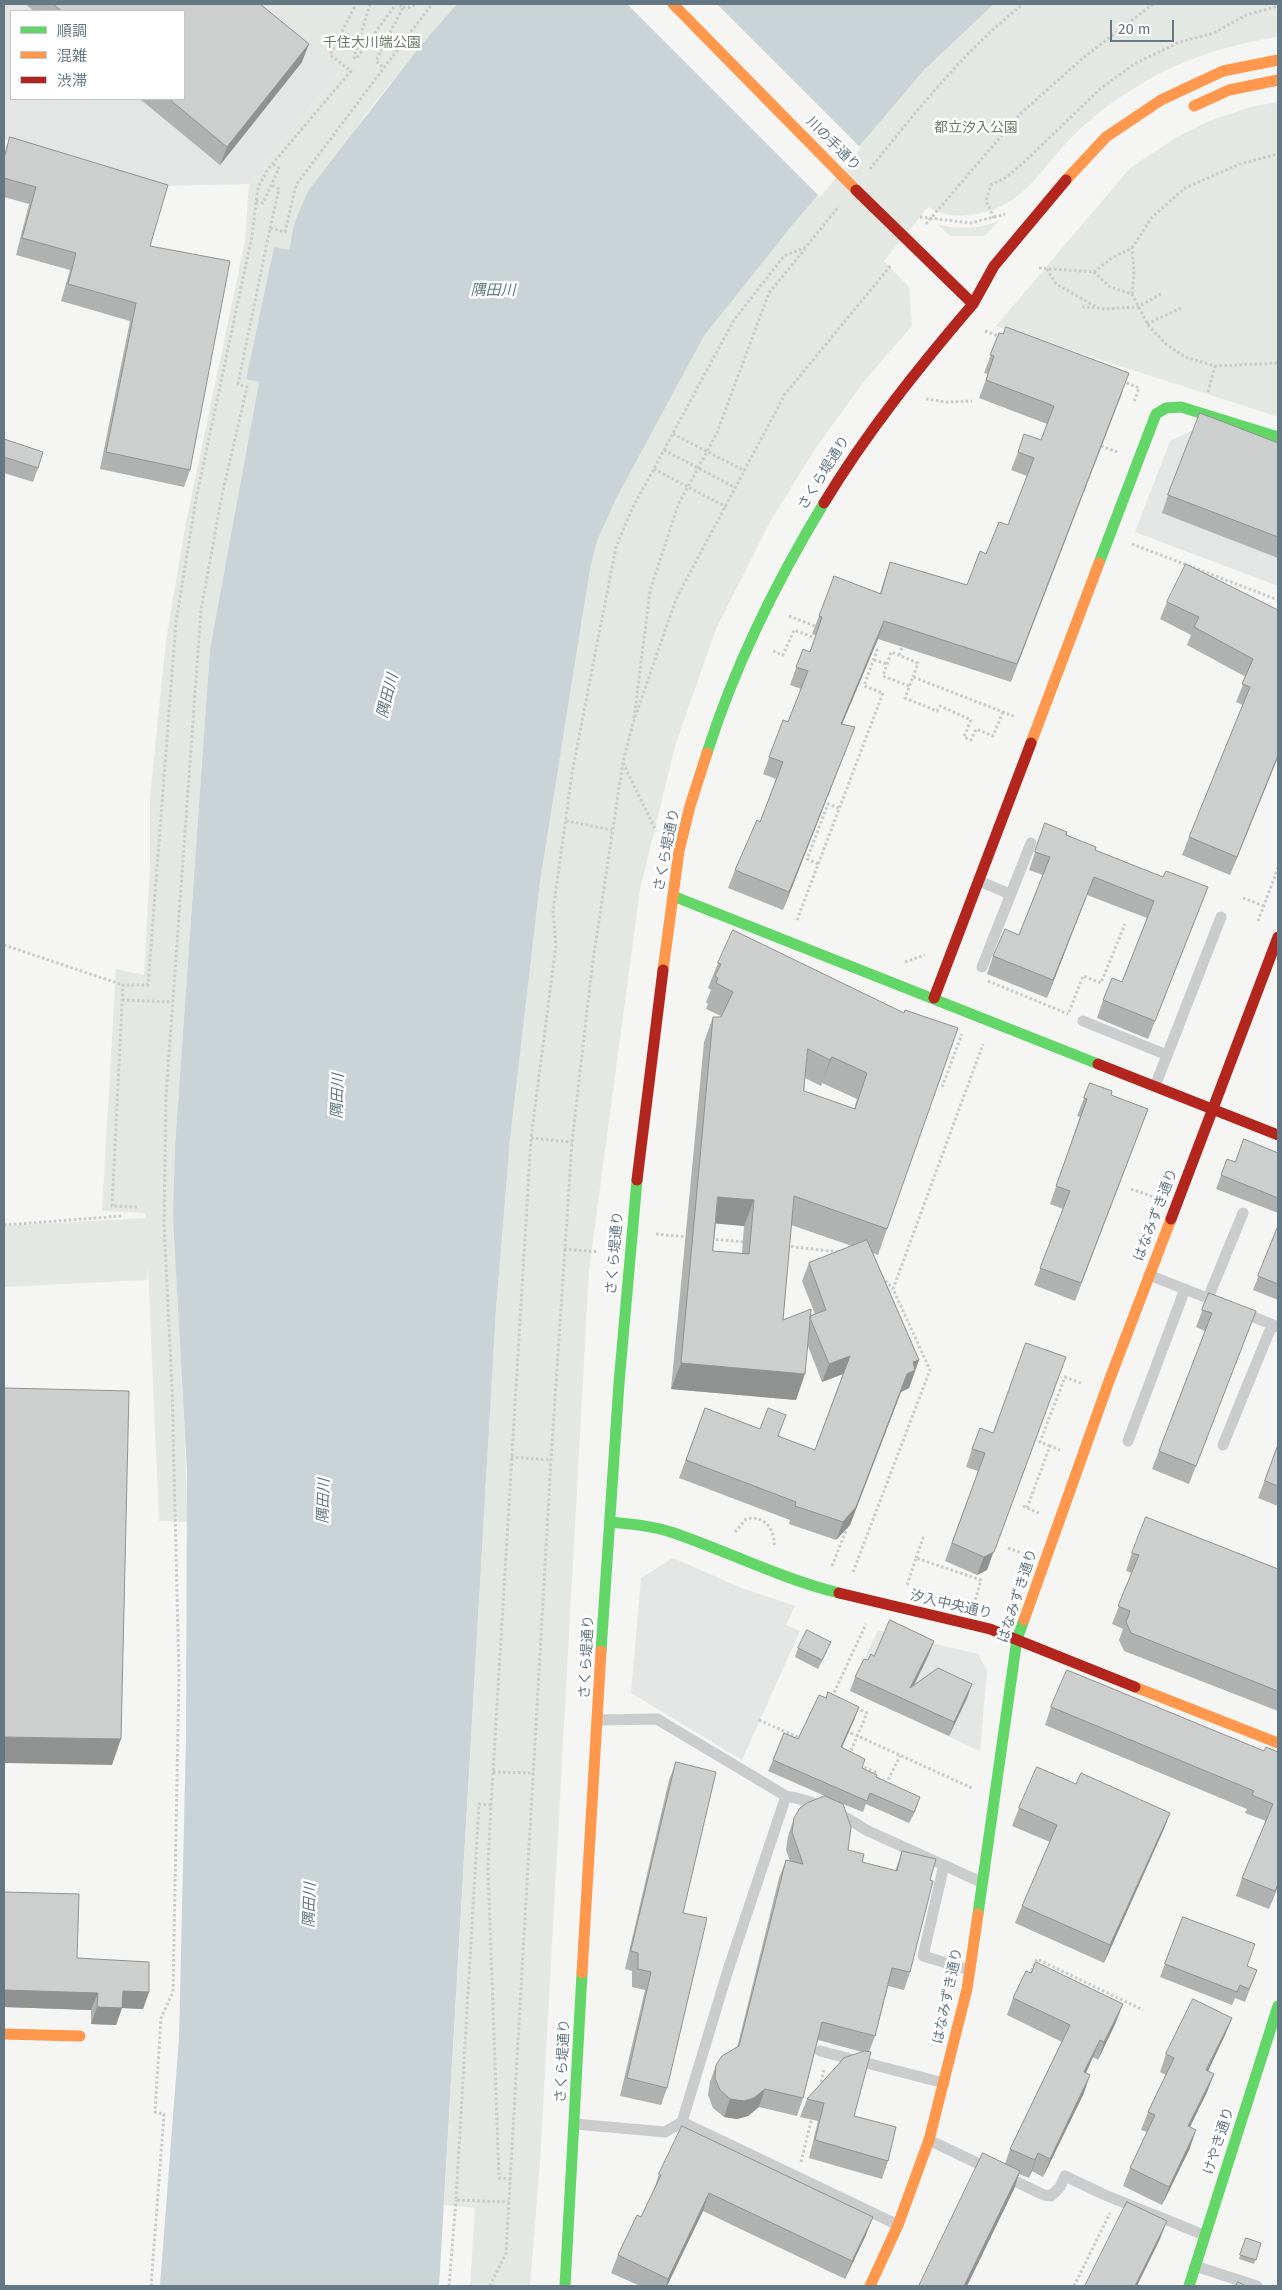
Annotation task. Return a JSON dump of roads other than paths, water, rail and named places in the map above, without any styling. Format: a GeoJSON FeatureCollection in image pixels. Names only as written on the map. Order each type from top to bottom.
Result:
{"type":"FeatureCollection","features":[{"type":"Feature","properties":{"kind":"street","name":"川の手通り"},"geometry":{"type":"LineString","coordinates":[[673,4],[888,222],[973,304]]}},
{"type":"Feature","properties":{"kind":"street"},"geometry":{"type":"LineString","coordinates":[[973,304],[994,266],[1062,185],[1106,137],[1161,100],[1214,75],[1223,71],[1278,60]]}},
{"type":"Feature","properties":{"kind":"street"},"geometry":{"type":"LineString","coordinates":[[1187,109],[1229,90],[1278,80]]}},
{"type":"Feature","properties":{"kind":"street"},"geometry":{"type":"LineString","coordinates":[[973,304],[1000,282]]}},
{"type":"Feature","properties":{"kind":"street","name":"さくら堤通り"},"geometry":{"type":"LineString","coordinates":[[565,2286],[610,1522],[629,1251],[650,1060],[677,860],[701,772],[746,650],[772,592],[848,462],[898,393],[973,304]]}},
{"type":"Feature","properties":{"kind":"street"},"geometry":{"type":"LineString","coordinates":[[934,998],[1156,414],[1166,408],[1181,407],[1278,436]]}},
{"type":"Feature","properties":{"kind":"street"},"geometry":{"type":"LineString","coordinates":[[673,896],[1278,1135]]}},
{"type":"Feature","properties":{"kind":"street","name":"はなみずき通り"},"geometry":{"type":"LineString","coordinates":[[870,2286],[898,2225],[929,2140],[970,1970],[1018,1639],[1149,1275],[1278,937]]}},
{"type":"Feature","properties":{"kind":"street","name":"汐入中央通り"},"geometry":{"type":"LineString","coordinates":[[610,1522],[646,1526],[673,1533],[812,1586],[882,1605],[990,1629],[1278,1743]]}},
{"type":"Feature","properties":{"kind":"street","name":"けやき通り"},"geometry":{"type":"LineString","coordinates":[[1189,2286],[1277,2012]]}},
{"type":"Feature","properties":{"kind":"street"},"geometry":{"type":"LineString","coordinates":[[4,2034],[80,2036]]}},
{"type":"Feature","properties":{"kind":"lane"},"geometry":{"type":"LineString","coordinates":[[982,967],[1031,843]]}},
{"type":"Feature","properties":{"kind":"lane"},"geometry":{"type":"LineString","coordinates":[[978,881],[1010,894]]}},
{"type":"Feature","properties":{"kind":"lane"},"geometry":{"type":"LineString","coordinates":[[1155,1086],[1221,917]]}},
{"type":"Feature","properties":{"kind":"lane"},"geometry":{"type":"LineString","coordinates":[[1082,1021],[1167,1055]]}},
{"type":"Feature","properties":{"kind":"lane"},"geometry":{"type":"LineString","coordinates":[[1208,1298],[1243,1213]]}},
{"type":"Feature","properties":{"kind":"lane"},"geometry":{"type":"LineString","coordinates":[[1149,1275],[1275,1326],[1223,1445]]}},
{"type":"Feature","properties":{"kind":"lane"},"geometry":{"type":"LineString","coordinates":[[1128,1441],[1185,1290]]}},
{"type":"Feature","properties":{"kind":"lane"},"geometry":{"type":"LineString","coordinates":[[598,1720],[657,1719],[786,1796],[804,1799],[849,1818],[866,1830],[984,1883]]}},
{"type":"Feature","properties":{"kind":"lane"},"geometry":{"type":"LineString","coordinates":[[575,2124],[666,2132],[682,2122],[728,1970],[786,1796]]}},
{"type":"Feature","properties":{"kind":"lane"},"geometry":{"type":"LineString","coordinates":[[944,1865],[923,1956],[970,1970]]}},
{"type":"Feature","properties":{"kind":"lane"},"geometry":{"type":"LineString","coordinates":[[824,2052],[944,2083]]}},
{"type":"Feature","properties":{"kind":"lane"},"geometry":{"type":"LineString","coordinates":[[682,2122],[898,2225]]}},
{"type":"Feature","properties":{"kind":"lane"},"geometry":{"type":"LineString","coordinates":[[929,2140],[1044,2195],[1051,2196],[1060,2187],[1065,2176],[1105,2195],[1204,2235]]}},
{"type":"Feature","properties":{"kind":"lane"},"geometry":{"type":"LineString","coordinates":[[1195,2266],[1257,2286]]}},
{"type":"Feature","properties":{"kind":"water","name":"隅田川"},"geometry":{"type":"Polygon","coordinates":[[[457,4],[994,4],[924,70],[790,228],[704,336],[617,497],[597,541],[590,569],[540,882],[510,1140],[496,1309],[439,2286],[160,2286],[179,2038],[186,1739],[187,1471],[173,1216],[175,1146],[210,649],[259,382],[246,379],[274,247],[289,250],[294,224],[308,191],[421,45],[457,4]]]}},
{"type":"Feature","properties":{"kind":"park label","name":"千住大川端公園"},"geometry":{"type":"Point","coordinates":[372,43]}},
{"type":"Feature","properties":{"kind":"park label","name":"都立汐入公園"},"geometry":{"type":"Point","coordinates":[976,128]}}]}
